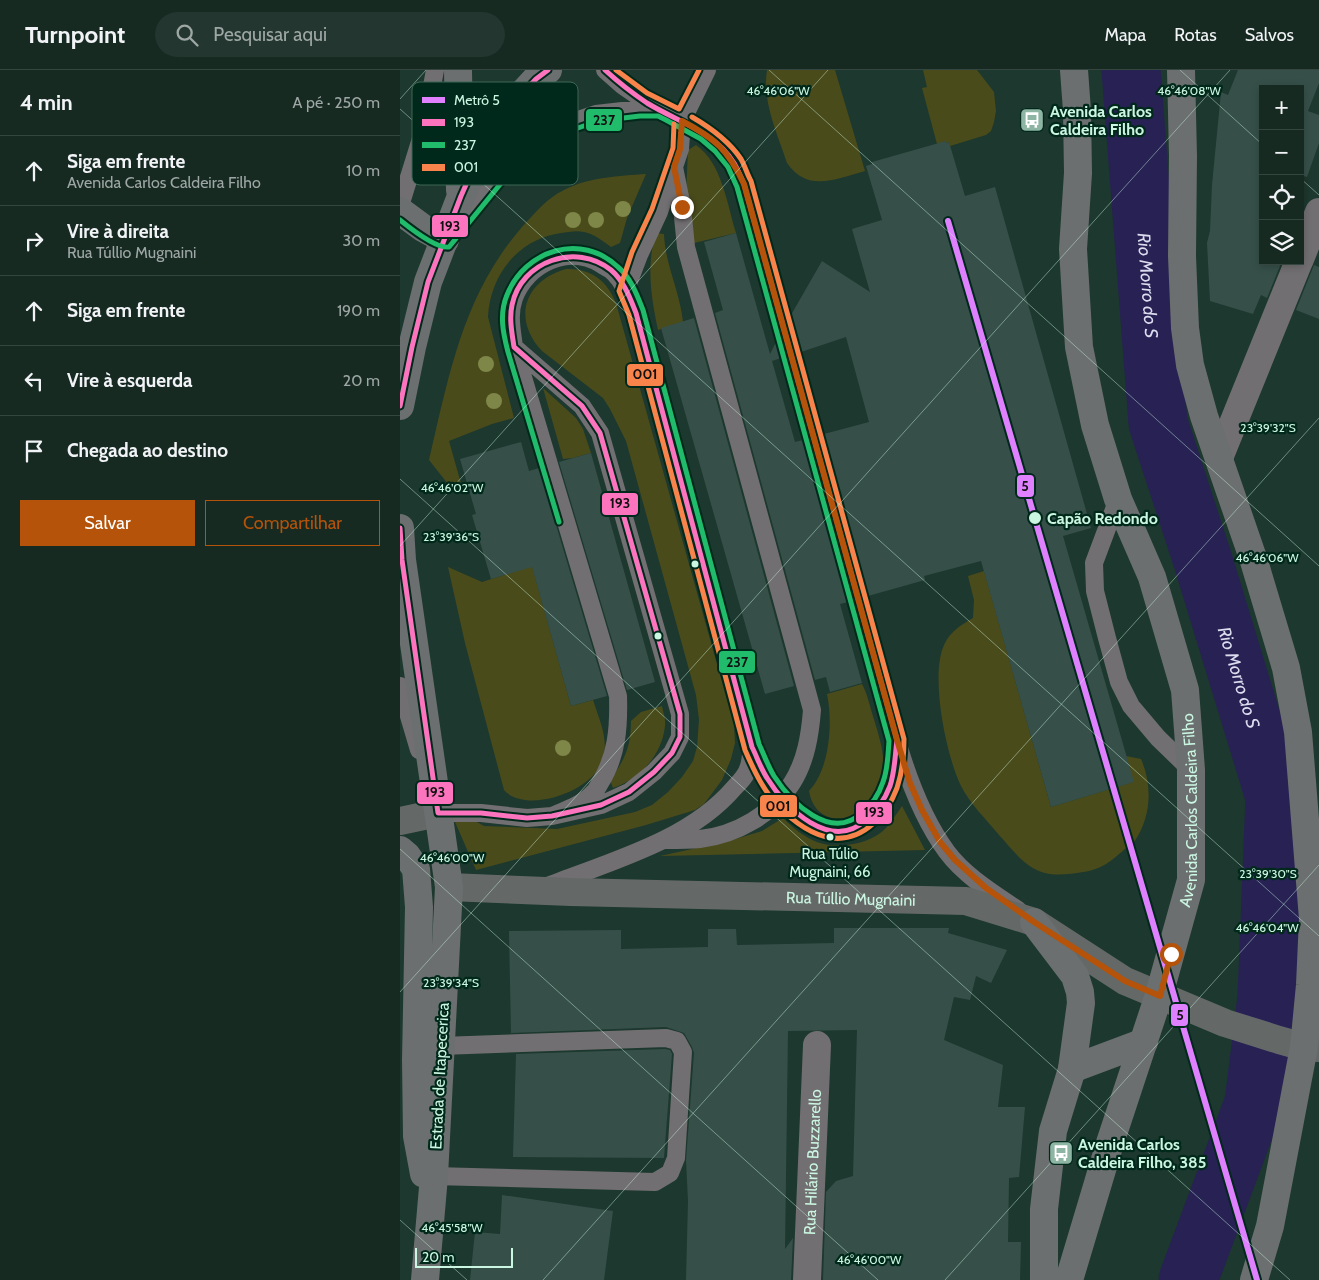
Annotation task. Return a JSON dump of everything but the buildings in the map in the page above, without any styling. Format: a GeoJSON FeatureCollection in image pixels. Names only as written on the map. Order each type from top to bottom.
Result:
{"type":"FeatureCollection","features":[{"type":"Feature","properties":{"kind":"main road"},"geometry":{"type":"LineString","coordinates":[[533,82],[548,70]]}},
{"type":"Feature","properties":{"kind":"main road","name":"Avenida Carlos Caldeira Filho"},"geometry":{"type":"LineString","coordinates":[[1069,1280],[1110,1142],[1160,996],[1191,880],[1191,770],[1185,690],[1152,577],[1118,499],[1095,424],[1079,348],[1073,249],[1078,172],[1074,70]]}},
{"type":"Feature","properties":{"kind":"main road"},"geometry":{"type":"LineString","coordinates":[[1181,70],[1183,156],[1182,256],[1190,365],[1204,416],[1253,558],[1286,668],[1298,732],[1312,919],[1310,985],[1301,1045],[1270,1226],[1254,1280]]}},
{"type":"Feature","properties":{"kind":"main road"},"geometry":{"type":"LineString","coordinates":[[461,185],[461,196]]}},
{"type":"Feature","properties":{"kind":"main road"},"geometry":{"type":"LineString","coordinates":[[400,406],[428,282],[466,185]]}},
{"type":"Feature","properties":{"kind":"main road"},"geometry":{"type":"LineString","coordinates":[[400,212],[445,240]]}},
{"type":"Feature","properties":{"kind":"main road","name":"Estrada de Itapecerica"},"geometry":{"type":"LineString","coordinates":[[400,528],[402,560],[448,887],[434,1176],[425,1280]]}},
{"type":"Feature","properties":{"kind":"main road"},"geometry":{"type":"LineString","coordinates":[[400,850],[416,869],[419,907],[416,1060],[417,1136],[432,1210]]}},
{"type":"Feature","properties":{"kind":"main road"},"geometry":{"type":"LineString","coordinates":[[1034,922],[1075,976],[1081,1003],[1072,1069],[1053,1131],[1044,1209],[1044,1280]]}},
{"type":"Feature","properties":{"kind":"main road"},"geometry":{"type":"LineString","coordinates":[[1072,1069],[1144,1042]]}},
{"type":"Feature","properties":{"kind":"street"},"geometry":{"type":"LineString","coordinates":[[1304,250],[1319,212]]}},
{"type":"Feature","properties":{"kind":"street"},"geometry":{"type":"LineString","coordinates":[[1219,458],[1298,265]]}},
{"type":"Feature","properties":{"kind":"street"},"geometry":{"type":"LineString","coordinates":[[400,821],[438,814]]}},
{"type":"Feature","properties":{"kind":"street","name":"Rua Túllio Mugnaini"},"geometry":{"type":"LineString","coordinates":[[448,887],[535,891],[966,901],[1034,922],[1125,981],[1225,1023],[1301,1045]]}},
{"type":"Feature","properties":{"kind":"street","name":"Rua Hilário Buzzarello"},"geometry":{"type":"LineString","coordinates":[[807,1280],[817,1045]]}},
{"type":"Feature","properties":{"kind":"lane"},"geometry":{"type":"LineString","coordinates":[[605,70],[622,85],[659,109],[670,113],[705,133],[720,146],[734,163],[744,184],[910,783],[947,852],[962,868],[986,888],[1034,922]]}},
{"type":"Feature","properties":{"kind":"lane"},"geometry":{"type":"LineString","coordinates":[[626,289],[659,212],[680,149],[682,121],[707,70]]}},
{"type":"Feature","properties":{"kind":"lane"},"geometry":{"type":"LineString","coordinates":[[578,120],[596,114],[640,109],[659,109]]}},
{"type":"Feature","properties":{"kind":"lane"},"geometry":{"type":"LineString","coordinates":[[666,840],[700,839],[727,833],[754,821],[781,797],[792,784],[803,761],[810,734],[812,710],[686,247],[682,207],[674,167]]}},
{"type":"Feature","properties":{"kind":"lane"},"geometry":{"type":"LineString","coordinates":[[400,206],[412,168]]}},
{"type":"Feature","properties":{"kind":"lane"},"geometry":{"type":"LineString","coordinates":[[445,240],[490,185]]}},
{"type":"Feature","properties":{"kind":"lane"},"geometry":{"type":"LineString","coordinates":[[552,816],[572,807],[593,793],[606,774],[619,724],[618,696],[514,347],[510,316],[514,297],[528,275],[540,265],[557,258],[576,255],[592,259],[614,272],[626,289],[636,313],[752,747],[766,777],[781,797],[800,815],[820,828],[835,832],[848,832],[868,820],[881,804],[890,784],[897,740]]}},
{"type":"Feature","properties":{"kind":"lane"},"geometry":{"type":"LineString","coordinates":[[438,814],[481,813],[527,818],[552,816],[601,805],[630,792],[654,772],[672,753],[680,737],[680,714],[600,433],[582,406],[514,347]]}},
{"type":"Feature","properties":{"kind":"lane"},"geometry":{"type":"LineString","coordinates":[[1118,499],[1094,563],[1095,591],[1106,638],[1120,682],[1131,706],[1158,738],[1191,770]]}},
{"type":"Feature","properties":{"kind":"lane","name":"Estrada de Itapecerica"},"geometry":{"type":"LineString","coordinates":[[400,686],[438,814]]}},
{"type":"Feature","properties":{"kind":"lane"},"geometry":{"type":"LineString","coordinates":[[535,891],[666,840],[709,813],[742,779],[749,767],[752,747]]}},
{"type":"Feature","properties":{"kind":"lane"},"geometry":{"type":"LineString","coordinates":[[434,1176],[655,1182],[670,1173],[676,1158],[683,1052],[677,1041],[666,1038],[441,1046]]}},
{"type":"Feature","properties":{"kind":"shaded area"},"geometry":{"type":"Polygon","coordinates":[[[767,70],[835,70],[865,171],[823,181],[813,181],[795,172],[787,163],[771,117],[768,106],[767,70]]]}},
{"type":"Feature","properties":{"kind":"shaded area"},"geometry":{"type":"Polygon","coordinates":[[[923,70],[977,70],[994,92],[996,111],[991,131],[986,135],[950,146],[949,142],[946,143],[946,141],[937,144],[922,88],[927,87],[923,70]]]}},
{"type":"Feature","properties":{"kind":"shaded area"},"geometry":{"type":"Polygon","coordinates":[[[696,145],[705,153],[718,173],[736,233],[694,243],[686,194],[688,150],[696,145]]]}},
{"type":"Feature","properties":{"kind":"shaded area"},"geometry":{"type":"Polygon","coordinates":[[[646,174],[627,218],[620,243],[611,247],[595,236],[581,231],[546,237],[520,251],[509,262],[494,287],[488,317],[514,418],[492,424],[449,441],[462,487],[452,489],[429,460],[461,337],[485,280],[502,253],[522,227],[558,193],[584,182],[646,174]]]}},
{"type":"Feature","properties":{"kind":"shaded area"},"geometry":{"type":"Polygon","coordinates":[[[656,233],[664,234],[667,256],[683,322],[658,330],[653,305],[650,269],[656,233]]]}},
{"type":"Feature","properties":{"kind":"shaded area"},"geometry":{"type":"Polygon","coordinates":[[[566,269],[583,271],[597,277],[608,288],[616,303],[734,725],[735,743],[731,759],[722,780],[704,804],[695,810],[646,825],[476,870],[448,806],[484,826],[557,829],[635,812],[652,805],[668,792],[693,761],[697,747],[699,720],[696,695],[626,441],[603,398],[542,351],[533,339],[527,326],[525,314],[527,302],[532,292],[540,282],[566,269]]]}},
{"type":"Feature","properties":{"kind":"shaded area"},"geometry":{"type":"Polygon","coordinates":[[[543,388],[576,418],[583,429],[591,453],[563,459],[543,388]]]}},
{"type":"Feature","properties":{"kind":"shaded area"},"geometry":{"type":"Polygon","coordinates":[[[518,516],[571,706],[593,700],[605,744],[603,759],[597,771],[587,781],[559,796],[543,800],[528,800],[514,797],[504,790],[465,643],[448,567],[482,582],[513,572],[518,516]]]}},
{"type":"Feature","properties":{"kind":"shaded area"},"geometry":{"type":"Polygon","coordinates":[[[984,571],[1051,807],[1133,782],[1126,756],[1141,759],[1145,769],[1149,791],[1147,812],[1140,833],[1132,844],[1111,861],[1096,869],[1054,874],[1038,871],[1031,867],[1014,852],[973,804],[960,784],[955,771],[941,714],[939,693],[940,656],[950,635],[973,618],[974,600],[968,576],[984,571]]]}},
{"type":"Feature","properties":{"kind":"shaded area"},"geometry":{"type":"Polygon","coordinates":[[[862,684],[881,743],[883,762],[882,782],[871,803],[862,811],[840,819],[830,817],[821,813],[813,804],[809,791],[816,782],[826,758],[830,718],[827,694],[862,684]]]}},
{"type":"Feature","properties":{"kind":"shaded area"},"geometry":{"type":"Polygon","coordinates":[[[662,706],[665,726],[663,737],[654,756],[641,772],[632,779],[613,788],[610,780],[620,766],[626,752],[630,738],[631,721],[641,712],[662,706]]]}},
{"type":"Feature","properties":{"kind":"shaded area"},"geometry":{"type":"Polygon","coordinates":[[[902,806],[925,850],[660,856],[729,841],[762,831],[783,818],[799,832],[817,842],[835,845],[854,844],[880,834],[902,806]]]}},
{"type":"Feature","properties":{"kind":"waterway","name":"Rio Morro do S"},"geometry":{"type":"LineString","coordinates":[[1131,70],[1158,423],[1203,561],[1275,797],[1267,997],[1254,1103],[1188,1280]]}},
{"type":"Feature","properties":{"kind":"metro line","name":"5"},"geometry":{"type":"LineString","coordinates":[[948,221],[1257,1280]]}},
{"type":"Feature","properties":{"kind":"transit line","name":"193"},"geometry":{"type":"LineString","coordinates":[[533,82],[548,70]]}},
{"type":"Feature","properties":{"kind":"transit line","name":"193"},"geometry":{"type":"LineString","coordinates":[[400,528],[402,560],[438,813],[481,813],[527,818],[552,816],[601,805],[629,792],[654,772],[672,753],[680,737],[680,714],[600,433],[582,406],[514,347],[511,310],[517,290],[526,277],[538,267],[552,260],[582,257],[597,262],[611,270],[620,279],[636,313],[752,747],[765,774],[775,790],[797,813],[824,829],[838,831],[852,829],[866,820],[886,796],[893,775],[897,740],[744,184],[734,163],[716,143],[695,128],[647,103],[605,70]]}},
{"type":"Feature","properties":{"kind":"transit line","name":"001"},"geometry":{"type":"LineString","coordinates":[[616,70],[647,93],[679,109],[699,70]]}},
{"type":"Feature","properties":{"kind":"transit line","name":"237"},"geometry":{"type":"LineString","coordinates":[[559,522],[508,352],[502,316],[507,295],[515,279],[540,257],[555,251],[571,249],[588,250],[603,256],[623,271],[630,281],[643,310],[759,744],[772,772],[790,797],[812,815],[825,821],[837,823],[850,821],[869,806],[877,795],[885,777],[889,741],[737,187],[728,167],[715,151],[701,139],[658,116],[598,121],[578,128]]}},
{"type":"Feature","properties":{"kind":"transit line","name":"001"},"geometry":{"type":"LineString","coordinates":[[674,124],[673,148],[652,209],[632,252],[619,291],[629,315],[745,750],[766,790],[783,811],[816,834],[827,837],[851,837],[862,832],[882,816],[890,802],[897,788],[900,776],[904,739],[751,181],[741,159],[731,146],[713,130],[692,117]]}},
{"type":"Feature","properties":{"kind":"transit line","name":"193"},"geometry":{"type":"LineString","coordinates":[[400,406],[428,282],[466,185]]}},
{"type":"Feature","properties":{"kind":"transit line","name":"237"},"geometry":{"type":"LineString","coordinates":[[400,220],[416,233],[437,245],[449,247],[500,185]]}},
{"type":"Feature","properties":{"kind":"place","name":"Avenida Carlos Caldeira Filho"},"geometry":{"type":"Point","coordinates":[1032,120]}},
{"type":"Feature","properties":{"kind":"place","name":"Capão Redondo"},"geometry":{"type":"Point","coordinates":[1035,518]}},
{"type":"Feature","properties":{"kind":"place","name":"Rua Túlio Mugnaini, 66"},"geometry":{"type":"Point","coordinates":[830,837]}},
{"type":"Feature","properties":{"kind":"place","name":"Avenida Carlos Caldeira Filho, 385"},"geometry":{"type":"Point","coordinates":[1061,1153]}},
{"type":"Feature","properties":{"kind":"route"},"geometry":{"type":"LineString","coordinates":[[682,207],[674,167],[680,149],[682,121],[705,133],[720,146],[734,163],[744,184],[897,740],[910,783],[922,810],[940,842],[962,868],[986,888],[1034,922],[1125,981],[1160,996],[1171,954]]}}]}
